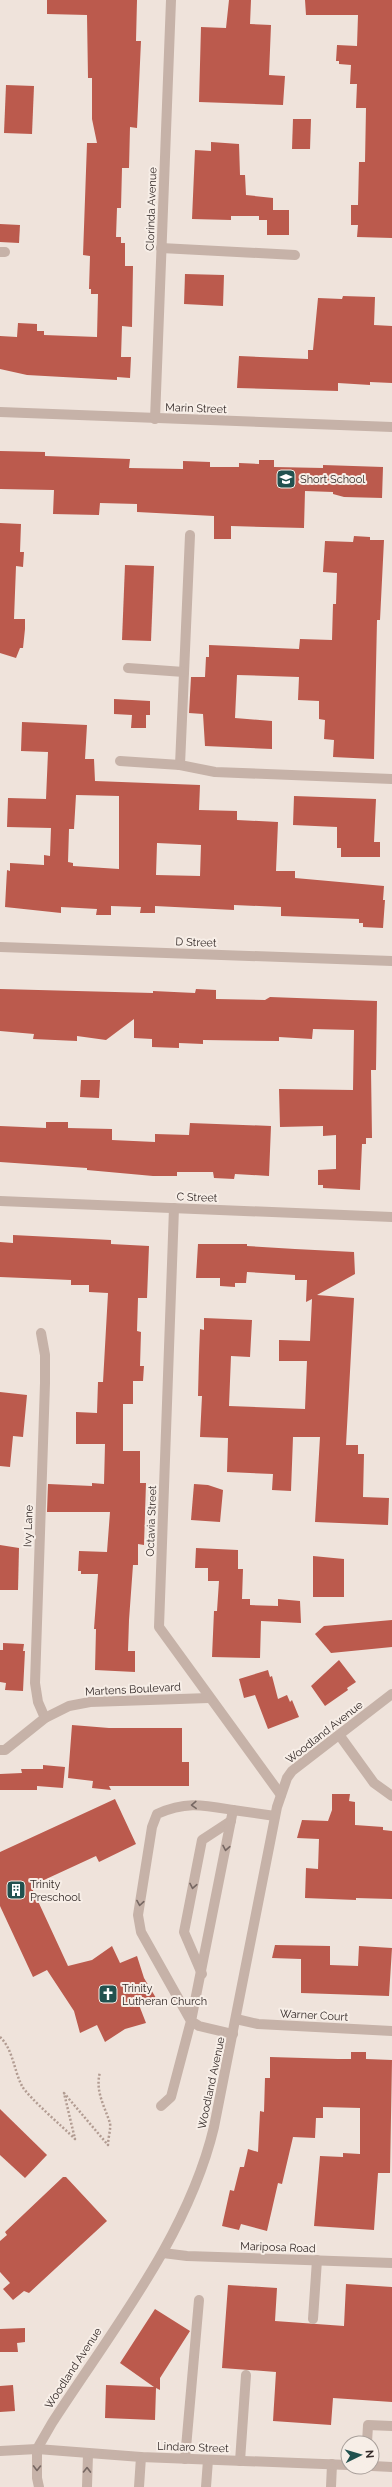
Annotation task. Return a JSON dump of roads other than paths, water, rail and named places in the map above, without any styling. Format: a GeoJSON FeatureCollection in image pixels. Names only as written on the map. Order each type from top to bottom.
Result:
{"type":"FeatureCollection","features":[{"type":"Feature","properties":{"kind":"street","name":"Clorinda Avenue"},"geometry":{"type":"LineString","coordinates":[[155,419],[171,0]]}},
{"type":"Feature","properties":{"kind":"street"},"geometry":{"type":"LineString","coordinates":[[161,248],[295,255]]}},
{"type":"Feature","properties":{"kind":"street","name":"Marin Street"},"geometry":{"type":"LineString","coordinates":[[0,412],[392,427]]}},
{"type":"Feature","properties":{"kind":"street"},"geometry":{"type":"LineString","coordinates":[[180,765],[190,535]]}},
{"type":"Feature","properties":{"kind":"street"},"geometry":{"type":"LineString","coordinates":[[128,668],[184,672]]}},
{"type":"Feature","properties":{"kind":"street"},"geometry":{"type":"LineString","coordinates":[[120,761],[180,765],[215,772],[392,779]]}},
{"type":"Feature","properties":{"kind":"street","name":"D Street"},"geometry":{"type":"LineString","coordinates":[[0,947],[392,961]]}},
{"type":"Feature","properties":{"kind":"street","name":"C Street"},"geometry":{"type":"LineString","coordinates":[[0,1201],[392,1217]]}},
{"type":"Feature","properties":{"kind":"street","name":"Octavia Street"},"geometry":{"type":"LineString","coordinates":[[174,1208],[159,1627],[209,1698],[281,1795]]}},
{"type":"Feature","properties":{"kind":"street","name":"Ivy Lane"},"geometry":{"type":"LineString","coordinates":[[41,1334],[45,1355],[45,1383],[35,1683],[38,1702],[45,1718]]}},
{"type":"Feature","properties":{"kind":"street","name":"Woodland Avenue"},"geometry":{"type":"LineString","coordinates":[[37,2449],[52,2423],[163,2253],[186,2208],[209,2148],[236,2019],[275,1816],[281,1795],[292,1771],[340,1736],[392,1694]]}},
{"type":"Feature","properties":{"kind":"street","name":"Martens Boulevard"},"geometry":{"type":"LineString","coordinates":[[0,1750],[5,1750],[45,1718],[69,1706],[90,1702],[209,1698]]}},
{"type":"Feature","properties":{"kind":"street"},"geometry":{"type":"LineString","coordinates":[[340,1736],[374,1783],[392,1796]]}},
{"type":"Feature","properties":{"kind":"street"},"geometry":{"type":"LineString","coordinates":[[233,2034],[200,2026],[191,2021],[141,1932],[138,1915],[152,1827],[158,1814],[174,1807],[197,1804],[275,1816]]}},
{"type":"Feature","properties":{"kind":"street"},"geometry":{"type":"LineString","coordinates":[[161,2106],[171,2097],[191,2021],[202,1974],[233,1810]]}},
{"type":"Feature","properties":{"kind":"street"},"geometry":{"type":"LineString","coordinates":[[202,1974],[184,1932],[202,1840],[231,1821]]}},
{"type":"Feature","properties":{"kind":"street","name":"Warner Court"},"geometry":{"type":"LineString","coordinates":[[236,2019],[258,2024],[392,2031]]}},
{"type":"Feature","properties":{"kind":"street","name":"Mariposa Road"},"geometry":{"type":"LineString","coordinates":[[163,2253],[187,2256],[392,2263]]}},
{"type":"Feature","properties":{"kind":"street"},"geometry":{"type":"LineString","coordinates":[[313,2319],[317,2260]]}},
{"type":"Feature","properties":{"kind":"street"},"geometry":{"type":"LineString","coordinates":[[185,2459],[199,2300]]}},
{"type":"Feature","properties":{"kind":"street"},"geometry":{"type":"LineString","coordinates":[[240,2461],[246,2376]]}},
{"type":"Feature","properties":{"kind":"street"},"geometry":{"type":"LineString","coordinates":[[367,2435],[368,2425],[392,2426]]}},
{"type":"Feature","properties":{"kind":"street"},"geometry":{"type":"LineString","coordinates":[[0,2451],[37,2449],[37,2478],[39,2487]]}},
{"type":"Feature","properties":{"kind":"street","name":"Lindaro Street"},"geometry":{"type":"LineString","coordinates":[[37,2449],[141,2457],[340,2464]]}},
{"type":"Feature","properties":{"kind":"street"},"geometry":{"type":"LineString","coordinates":[[87,2487],[88,2454]]}},
{"type":"Feature","properties":{"kind":"street"},"geometry":{"type":"LineString","coordinates":[[139,2487],[141,2457]]}},
{"type":"Feature","properties":{"kind":"street"},"geometry":{"type":"LineString","coordinates":[[206,2487],[208,2460]]}},
{"type":"Feature","properties":{"kind":"street"},"geometry":{"type":"LineString","coordinates":[[331,2487],[332,2464]]}},
{"type":"Feature","properties":{"kind":"street"},"geometry":{"type":"LineString","coordinates":[[380,2466],[392,2467]]}},
{"type":"Feature","properties":{"kind":"place","name":"Short School"},"geometry":{"type":"Point","coordinates":[286,479]}},
{"type":"Feature","properties":{"kind":"place","name":"Trinity Preschool"},"geometry":{"type":"Point","coordinates":[16,1890]}},
{"type":"Feature","properties":{"kind":"place","name":"Trinity Lutheran Church"},"geometry":{"type":"Point","coordinates":[108,1994]}}]}
